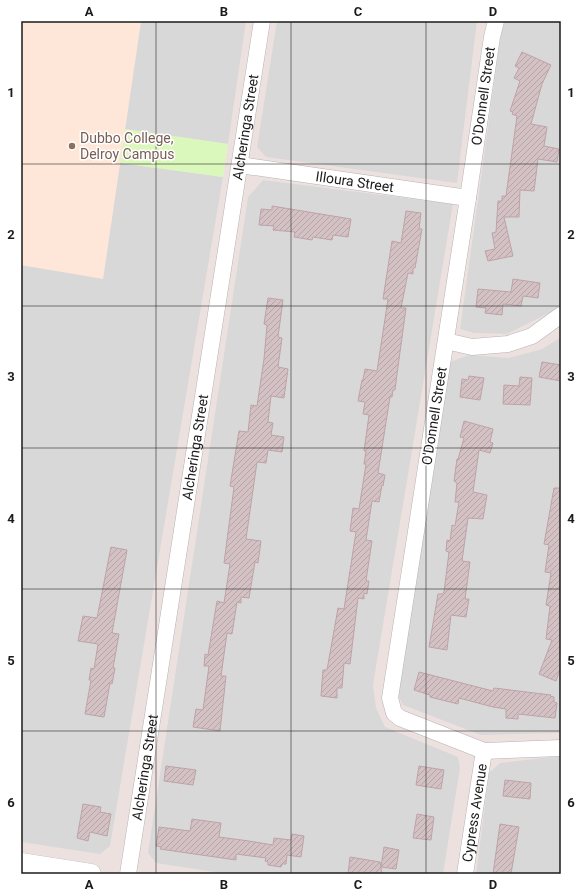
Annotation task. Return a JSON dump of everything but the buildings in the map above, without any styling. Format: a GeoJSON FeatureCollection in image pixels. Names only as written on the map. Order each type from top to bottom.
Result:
{"type":"FeatureCollection","features":[{"type":"Feature","properties":{"kind":"street","name":"Alcheringa Street"},"geometry":{"type":"LineString","coordinates":[[128,874],[262,21]]}},
{"type":"Feature","properties":{"kind":"street","name":"O'Donnell Street"},"geometry":{"type":"LineString","coordinates":[[484,751],[400,718],[394,713],[390,698],[492,37],[496,21]]}},
{"type":"Feature","properties":{"kind":"street","name":"Illoura Street"},"geometry":{"type":"LineString","coordinates":[[240,164],[468,198]]}},
{"type":"Feature","properties":{"kind":"street"},"geometry":{"type":"LineString","coordinates":[[446,341],[472,347],[508,344],[532,336],[561,315]]}},
{"type":"Feature","properties":{"kind":"street"},"geometry":{"type":"LineString","coordinates":[[484,751],[561,748]]}},
{"type":"Feature","properties":{"kind":"street","name":"Cypress Avenue"},"geometry":{"type":"LineString","coordinates":[[465,874],[484,751]]}},
{"type":"Feature","properties":{"kind":"street"},"geometry":{"type":"LineString","coordinates":[[21,863],[91,874]]}},
{"type":"Feature","properties":{"kind":"shaded area","name":"Dubbo College, Delroy Campus"},"geometry":{"type":"Polygon","coordinates":[[[21,21],[141,21],[103,279],[21,265],[21,21]]]}},
{"type":"Feature","properties":{"kind":"shaded area"},"geometry":{"type":"Polygon","coordinates":[[[141,21],[246,21],[228,144],[125,129],[141,21]]]}},
{"type":"Feature","properties":{"kind":"shaded area"},"geometry":{"type":"Polygon","coordinates":[[[277,21],[477,21],[457,183],[266,157],[257,147],[277,21]]]}},
{"type":"Feature","properties":{"kind":"shaded area"},"geometry":{"type":"Polygon","coordinates":[[[505,21],[561,21],[561,307],[507,334],[474,333],[460,329],[501,33],[505,21]]]}},
{"type":"Feature","properties":{"kind":"shaded area"},"geometry":{"type":"Polygon","coordinates":[[[120,163],[223,177],[110,846],[100,854],[21,842],[21,265],[103,278],[120,163]]]}},
{"type":"Feature","properties":{"kind":"shaded area"},"geometry":{"type":"Polygon","coordinates":[[[263,180],[453,204],[373,685],[376,708],[385,727],[458,757],[460,768],[443,874],[227,874],[156,863],[148,853],[248,197],[263,180]]]}},
{"type":"Feature","properties":{"kind":"shaded area"},"geometry":{"type":"Polygon","coordinates":[[[561,337],[561,733],[481,735],[403,705],[397,693],[447,363],[469,355],[509,358],[542,349],[561,337]]]}},
{"type":"Feature","properties":{"kind":"shaded area"},"geometry":{"type":"Polygon","coordinates":[[[561,756],[561,874],[476,874],[489,773],[500,763],[561,756]]]}},
{"type":"Feature","properties":{"kind":"green space"},"geometry":{"type":"Polygon","coordinates":[[[125,129],[228,144],[223,177],[120,163],[125,129]]]}},
{"type":"Feature","properties":{"kind":"place","name":"Dubbo College, Delroy Campus"},"geometry":{"type":"Point","coordinates":[72,146]}}]}
